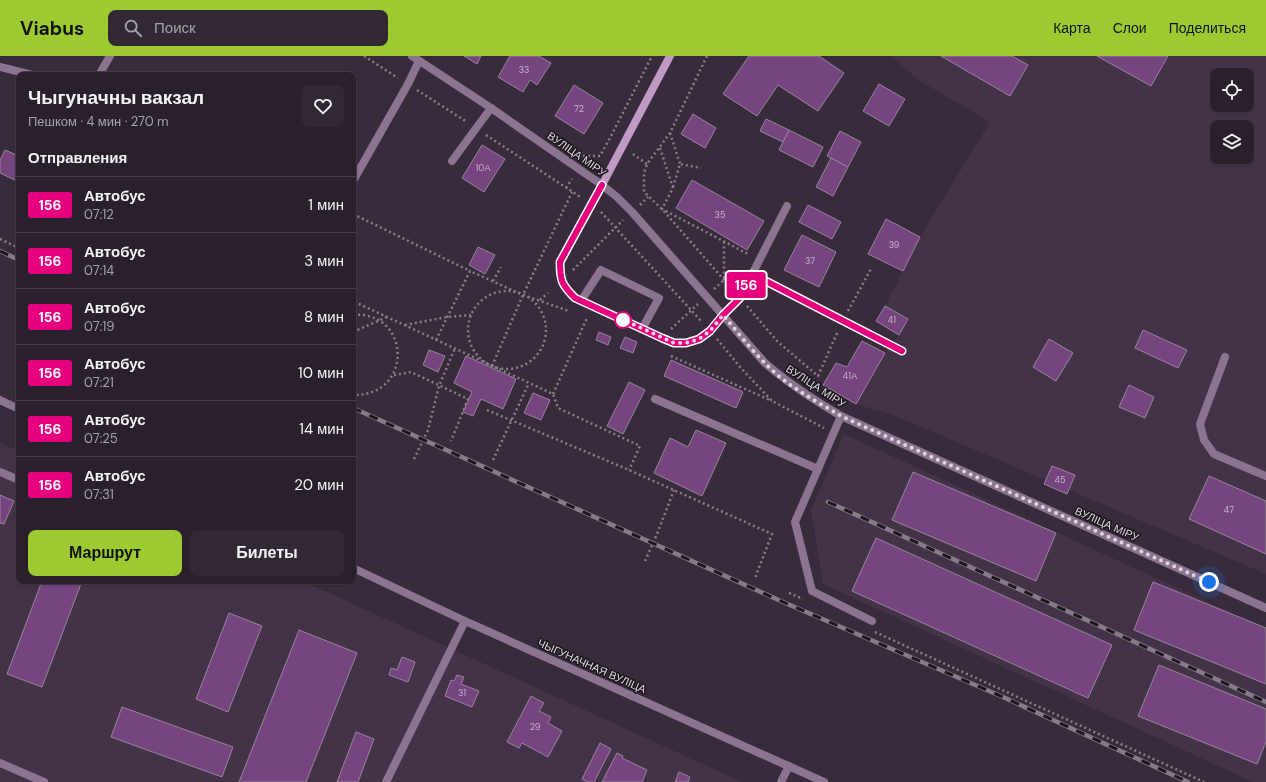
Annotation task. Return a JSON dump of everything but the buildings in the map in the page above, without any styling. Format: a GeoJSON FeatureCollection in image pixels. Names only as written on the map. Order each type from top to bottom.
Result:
{"type":"FeatureCollection","features":[{"type":"Feature","properties":{"kind":"main road"},"geometry":{"type":"LineString","coordinates":[[602,185],[670,56]]}},
{"type":"Feature","properties":{"kind":"street"},"geometry":{"type":"LineString","coordinates":[[101,72],[110,56]]}},
{"type":"Feature","properties":{"kind":"street","name":"ВУЛІЦА МІРУ"},"geometry":{"type":"LineString","coordinates":[[412,56],[491,108],[617,197],[632,212],[765,363],[781,378],[803,394],[841,416],[1266,608]]}},
{"type":"Feature","properties":{"kind":"street"},"geometry":{"type":"LineString","coordinates":[[356,176],[408,84],[419,61]]}},
{"type":"Feature","properties":{"kind":"street"},"geometry":{"type":"LineString","coordinates":[[0,67],[20,72]]}},
{"type":"Feature","properties":{"kind":"street"},"geometry":{"type":"LineString","coordinates":[[452,161],[491,108]]}},
{"type":"Feature","properties":{"kind":"street"},"geometry":{"type":"LineString","coordinates":[[602,185],[560,262],[560,275],[564,288],[575,298],[674,343],[686,343],[699,339],[710,331],[740,298],[786,206]]}},
{"type":"Feature","properties":{"kind":"street"},"geometry":{"type":"LineString","coordinates":[[581,301],[602,270],[659,298],[642,329]]}},
{"type":"Feature","properties":{"kind":"street"},"geometry":{"type":"LineString","coordinates":[[752,274],[902,351]]}},
{"type":"Feature","properties":{"kind":"street"},"geometry":{"type":"LineString","coordinates":[[1225,357],[1200,424],[1204,440],[1214,454],[1266,476]]}},
{"type":"Feature","properties":{"kind":"street"},"geometry":{"type":"LineString","coordinates":[[655,399],[818,469]]}},
{"type":"Feature","properties":{"kind":"street"},"geometry":{"type":"LineString","coordinates":[[0,400],[16,408]]}},
{"type":"Feature","properties":{"kind":"street"},"geometry":{"type":"LineString","coordinates":[[841,416],[795,522],[812,591],[872,620]]}},
{"type":"Feature","properties":{"kind":"street"},"geometry":{"type":"LineString","coordinates":[[0,472],[16,479]]}},
{"type":"Feature","properties":{"kind":"street","name":"ЧЫГУНАЧНАЯ ВУЛІЦА"},"geometry":{"type":"LineString","coordinates":[[356,569],[465,621],[824,782]]}},
{"type":"Feature","properties":{"kind":"street"},"geometry":{"type":"LineString","coordinates":[[386,782],[465,621]]}},
{"type":"Feature","properties":{"kind":"street"},"geometry":{"type":"LineString","coordinates":[[0,763],[44,782]]}},
{"type":"Feature","properties":{"kind":"street"},"geometry":{"type":"LineString","coordinates":[[781,782],[789,766]]}},
{"type":"Feature","properties":{"kind":"path"},"geometry":{"type":"LineString","coordinates":[[578,153],[584,157],[600,156],[652,56]]}},
{"type":"Feature","properties":{"kind":"path"},"geometry":{"type":"LineString","coordinates":[[639,205],[648,197],[644,192],[644,173],[647,164],[670,133],[707,56]]}},
{"type":"Feature","properties":{"kind":"path"},"geometry":{"type":"LineString","coordinates":[[670,133],[680,164],[673,188],[662,209],[759,260]]}},
{"type":"Feature","properties":{"kind":"path"},"geometry":{"type":"LineString","coordinates":[[660,148],[673,188]]}},
{"type":"Feature","properties":{"kind":"path"},"geometry":{"type":"LineString","coordinates":[[633,154],[647,164]]}},
{"type":"Feature","properties":{"kind":"path"},"geometry":{"type":"LineString","coordinates":[[680,164],[701,168]]}},
{"type":"Feature","properties":{"kind":"path"},"geometry":{"type":"LineString","coordinates":[[566,188],[572,178]]}},
{"type":"Feature","properties":{"kind":"path"},"geometry":{"type":"LineString","coordinates":[[492,366],[523,295],[572,192]]}},
{"type":"Feature","properties":{"kind":"path"},"geometry":{"type":"LineString","coordinates":[[600,210],[704,325]]}},
{"type":"Feature","properties":{"kind":"path"},"geometry":{"type":"LineString","coordinates":[[356,215],[523,295],[538,307],[546,326],[546,336],[543,345],[534,358],[521,366],[512,369],[501,369],[492,366],[483,361],[476,353],[471,344],[469,330],[472,315],[477,306],[484,299],[493,294],[513,292],[523,295],[540,300],[565,309]]}},
{"type":"Feature","properties":{"kind":"path"},"geometry":{"type":"LineString","coordinates":[[569,274],[625,218]]}},
{"type":"Feature","properties":{"kind":"path"},"geometry":{"type":"LineString","coordinates":[[0,239],[16,247]]}},
{"type":"Feature","properties":{"kind":"path"},"geometry":{"type":"LineString","coordinates":[[714,289],[724,280],[724,241]]}},
{"type":"Feature","properties":{"kind":"path"},"geometry":{"type":"LineString","coordinates":[[493,281],[501,267]]}},
{"type":"Feature","properties":{"kind":"path"},"geometry":{"type":"LineString","coordinates":[[843,321],[872,267]]}},
{"type":"Feature","properties":{"kind":"path"},"geometry":{"type":"LineString","coordinates":[[436,340],[470,271]]}},
{"type":"Feature","properties":{"kind":"path"},"geometry":{"type":"LineString","coordinates":[[540,300],[548,293]]}},
{"type":"Feature","properties":{"kind":"path"},"geometry":{"type":"LineString","coordinates":[[356,301],[553,394]]}},
{"type":"Feature","properties":{"kind":"path"},"geometry":{"type":"LineString","coordinates":[[668,332],[699,303]]}},
{"type":"Feature","properties":{"kind":"path"},"geometry":{"type":"LineString","coordinates":[[356,315],[364,315],[374,318],[382,323],[389,329],[398,346],[397,366],[393,375],[380,388],[371,393],[356,395]]}},
{"type":"Feature","properties":{"kind":"path"},"geometry":{"type":"LineString","coordinates":[[405,325],[447,317],[472,315]]}},
{"type":"Feature","properties":{"kind":"path"},"geometry":{"type":"LineString","coordinates":[[356,331],[388,317]]}},
{"type":"Feature","properties":{"kind":"path"},"geometry":{"type":"LineString","coordinates":[[587,318],[553,394],[558,408],[640,446],[630,470]]}},
{"type":"Feature","properties":{"kind":"path"},"geometry":{"type":"LineString","coordinates":[[717,339],[740,367],[772,401]]}},
{"type":"Feature","properties":{"kind":"path"},"geometry":{"type":"LineString","coordinates":[[414,459],[428,430],[439,386],[455,348]]}},
{"type":"Feature","properties":{"kind":"path"},"geometry":{"type":"LineString","coordinates":[[666,354],[772,401],[833,433]]}},
{"type":"Feature","properties":{"kind":"path"},"geometry":{"type":"LineString","coordinates":[[393,375],[411,372],[468,399],[451,441]]}},
{"type":"Feature","properties":{"kind":"path"},"geometry":{"type":"LineString","coordinates":[[493,460],[529,383]]}},
{"type":"Feature","properties":{"kind":"path"},"geometry":{"type":"LineString","coordinates":[[487,410],[630,470],[772,534],[755,578]]}},
{"type":"Feature","properties":{"kind":"path"},"geometry":{"type":"LineString","coordinates":[[644,561],[657,534],[674,490]]}},
{"type":"Feature","properties":{"kind":"path"},"geometry":{"type":"LineString","coordinates":[[789,593],[804,600]]}},
{"type":"Feature","properties":{"kind":"path"},"geometry":{"type":"LineString","coordinates":[[869,629],[1204,782]]}},
{"type":"Feature","properties":{"kind":"shaded area"},"geometry":{"type":"Polygon","coordinates":[[[891,56],[1266,56],[1266,574],[893,415],[856,404],[885,353],[908,320],[885,306],[920,237],[990,122],[920,81],[891,56]]]}},
{"type":"Feature","properties":{"kind":"shaded area"},"geometry":{"type":"Polygon","coordinates":[[[844,434],[1266,629],[1266,782],[1253,782],[823,584],[811,510],[844,434]]]}},
{"type":"Feature","properties":{"kind":"shaded area"},"geometry":{"type":"Polygon","coordinates":[[[0,443],[16,450],[16,584],[310,584],[742,782],[0,782],[0,443]]]}},
{"type":"Feature","properties":{"kind":"railway"},"geometry":{"type":"LineString","coordinates":[[0,251],[16,259]]}},
{"type":"Feature","properties":{"kind":"railway"},"geometry":{"type":"LineString","coordinates":[[356,409],[783,602],[1003,697],[1188,782]]}},
{"type":"Feature","properties":{"kind":"railway"},"geometry":{"type":"LineString","coordinates":[[828,502],[1266,702]]}},
{"type":"Feature","properties":{"kind":"bus line","name":"156"},"geometry":{"type":"LineString","coordinates":[[602,185],[560,262],[560,275],[564,288],[575,298],[674,343],[686,343],[699,339],[710,331],[740,298],[752,274],[902,351]]}},
{"type":"Feature","properties":{"kind":"route"},"geometry":{"type":"LineString","coordinates":[[623,320],[622,319],[674,343],[686,343],[699,339],[710,331],[723,315],[751,348],[781,378],[803,394],[841,416],[1209,582]]}}]}
